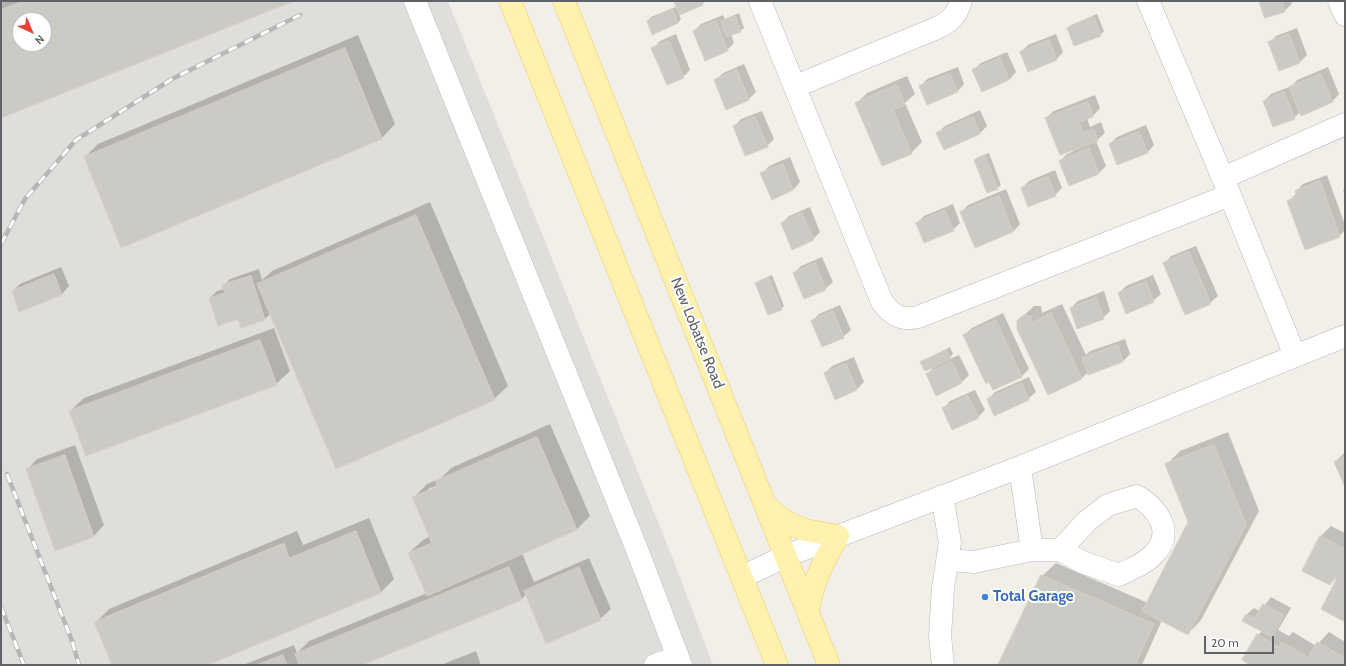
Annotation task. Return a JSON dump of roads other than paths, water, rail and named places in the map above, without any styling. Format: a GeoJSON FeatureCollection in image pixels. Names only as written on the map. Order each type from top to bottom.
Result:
{"type":"FeatureCollection","features":[{"type":"Feature","properties":{"kind":"main road"},"geometry":{"type":"LineString","coordinates":[[510,1],[777,665]]}},
{"type":"Feature","properties":{"kind":"main road","name":"New Lobatse Road"},"geometry":{"type":"LineString","coordinates":[[564,1],[829,665]]}},
{"type":"Feature","properties":{"kind":"main road"},"geometry":{"type":"LineString","coordinates":[[767,507],[786,522],[805,530],[838,536],[823,561],[810,595],[808,611]]}},
{"type":"Feature","properties":{"kind":"street"},"geometry":{"type":"LineString","coordinates":[[415,1],[636,547],[679,661],[655,665]]}},
{"type":"Feature","properties":{"kind":"street"},"geometry":{"type":"LineString","coordinates":[[760,1],[796,86],[882,302],[898,317],[908,320],[926,314],[1226,187],[1345,124]]}},
{"type":"Feature","properties":{"kind":"street"},"geometry":{"type":"LineString","coordinates":[[796,86],[943,25],[957,14],[961,1]]}},
{"type":"Feature","properties":{"kind":"street"},"geometry":{"type":"LineString","coordinates":[[1148,1],[1295,356]]}},
{"type":"Feature","properties":{"kind":"street"},"geometry":{"type":"LineString","coordinates":[[1339,1],[1345,15]]}},
{"type":"Feature","properties":{"kind":"street"},"geometry":{"type":"LineString","coordinates":[[742,577],[786,556],[1020,467],[1345,336]]}},
{"type":"Feature","properties":{"kind":"street"},"geometry":{"type":"LineString","coordinates":[[1020,467],[1032,550]]}},
{"type":"Feature","properties":{"kind":"street"},"geometry":{"type":"LineString","coordinates":[[942,496],[950,542],[949,560],[943,588],[940,636],[943,665]]}},
{"type":"Feature","properties":{"kind":"street"},"geometry":{"type":"LineString","coordinates":[[949,560],[974,562],[1032,550],[1060,550]]}},
{"type":"Feature","properties":{"kind":"railway"},"geometry":{"type":"LineString","coordinates":[[1,244],[25,199],[76,140],[172,79],[300,15]]}},
{"type":"Feature","properties":{"kind":"railway"},"geometry":{"type":"LineString","coordinates":[[7,474],[72,641],[79,665]]}},
{"type":"Feature","properties":{"kind":"railway"},"geometry":{"type":"LineString","coordinates":[[1,607],[24,665]]}},
{"type":"Feature","properties":{"kind":"place","name":"Total Garage"},"geometry":{"type":"Point","coordinates":[985,597]}}]}
